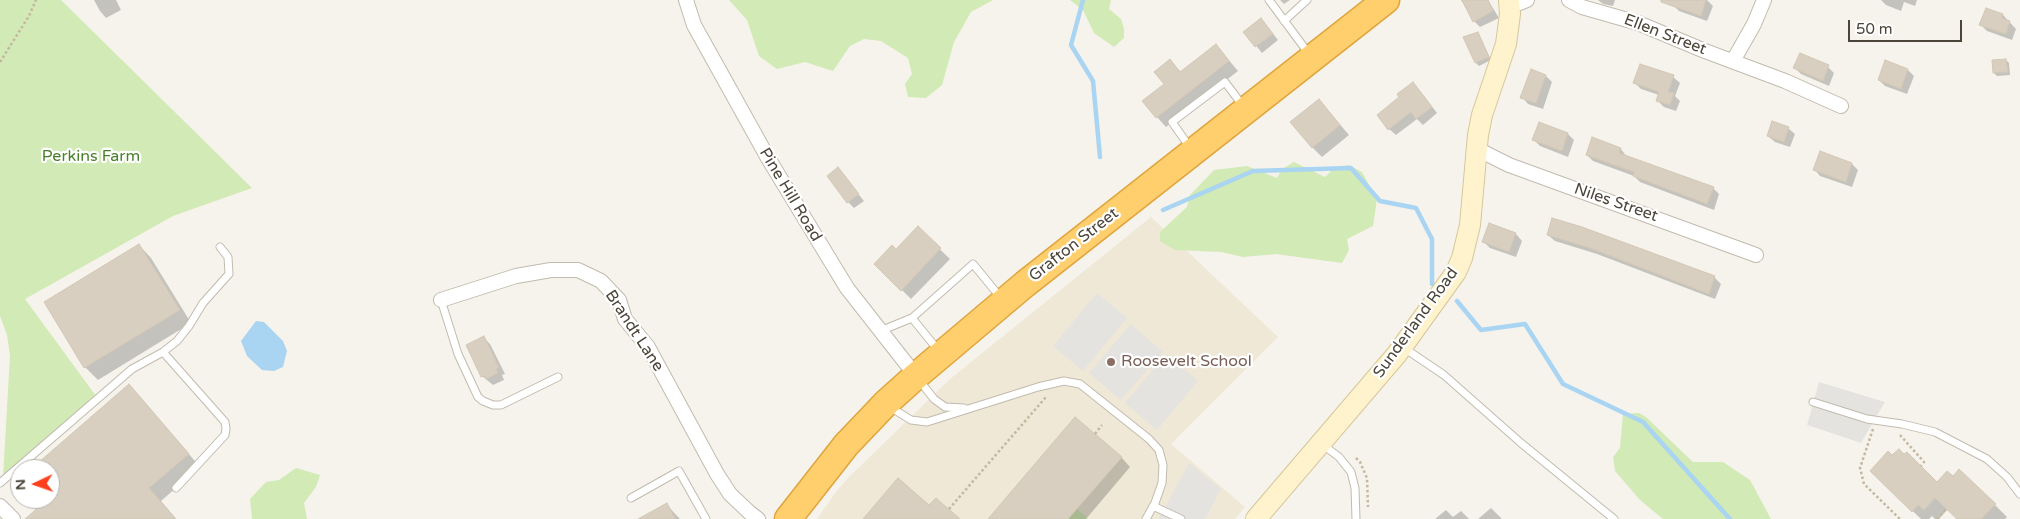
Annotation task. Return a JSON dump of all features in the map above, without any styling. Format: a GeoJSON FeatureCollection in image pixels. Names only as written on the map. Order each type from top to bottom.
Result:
{"type":"FeatureCollection","features":[{"type":"Feature","properties":{"kind":"highway","name":"Grafton Street"},"geometry":{"type":"LineString","coordinates":[[788,519],[840,452],[886,404],[941,354],[1193,151],[1313,58],[1376,5]]}},
{"type":"Feature","properties":{"kind":"street","name":"Pine Hill Road"},"geometry":{"type":"LineString","coordinates":[[686,0],[694,25],[768,158],[846,288],[916,376]]}},
{"type":"Feature","properties":{"kind":"street","name":"Ellen Street"},"geometry":{"type":"LineString","coordinates":[[1569,0],[1582,7],[1638,23],[1785,81],[1841,106]]}},
{"type":"Feature","properties":{"kind":"street"},"geometry":{"type":"LineString","coordinates":[[1733,62],[1754,24],[1764,0]]}},
{"type":"Feature","properties":{"kind":"street","name":"Sunderland Road"},"geometry":{"type":"LineString","coordinates":[[1256,519],[1402,347],[1456,272],[1462,258],[1470,225],[1482,115],[1504,54],[1515,2]]}},
{"type":"Feature","properties":{"kind":"street","name":"Niles Street"},"geometry":{"type":"LineString","coordinates":[[1477,149],[1508,165],[1756,255]]}},
{"type":"Feature","properties":{"kind":"street","name":"Brandt Lane"},"geometry":{"type":"LineString","coordinates":[[441,300],[516,276],[551,270],[578,270],[601,281],[619,300],[625,319],[648,346],[717,474],[730,494],[758,519]]}},
{"type":"Feature","properties":{"kind":"street"},"geometry":{"type":"LineString","coordinates":[[0,506],[13,519]]}},
{"type":"Feature","properties":{"kind":"lane"},"geometry":{"type":"LineString","coordinates":[[1269,0],[1313,58]]}},
{"type":"Feature","properties":{"kind":"lane"},"geometry":{"type":"LineString","coordinates":[[1284,20],[1307,0]]}},
{"type":"Feature","properties":{"kind":"lane"},"geometry":{"type":"LineString","coordinates":[[1193,151],[1172,122],[1225,82],[1246,110]]}},
{"type":"Feature","properties":{"kind":"lane"},"geometry":{"type":"LineString","coordinates":[[0,484],[132,369],[163,352],[177,341],[203,303],[229,274],[228,257],[220,247]]}},
{"type":"Feature","properties":{"kind":"lane"},"geometry":{"type":"LineString","coordinates":[[880,331],[912,318],[973,264],[1004,302]]}},
{"type":"Feature","properties":{"kind":"lane"},"geometry":{"type":"LineString","coordinates":[[441,300],[458,354],[478,397],[483,402],[501,405],[558,376]]}},
{"type":"Feature","properties":{"kind":"lane"},"geometry":{"type":"LineString","coordinates":[[912,318],[941,354]]}},
{"type":"Feature","properties":{"kind":"lane"},"geometry":{"type":"LineString","coordinates":[[1402,347],[1432,365],[1521,444],[1614,519]]}},
{"type":"Feature","properties":{"kind":"lane"},"geometry":{"type":"LineString","coordinates":[[163,352],[225,422],[226,429],[225,435],[176,488]]}},
{"type":"Feature","properties":{"kind":"lane"},"geometry":{"type":"LineString","coordinates":[[916,376],[934,399],[945,407],[967,409]]}},
{"type":"Feature","properties":{"kind":"lane"},"geometry":{"type":"LineString","coordinates":[[886,404],[912,420],[927,422],[1064,381],[1080,384],[1149,439],[1159,450],[1163,465],[1162,483],[1146,519]]}},
{"type":"Feature","properties":{"kind":"lane"},"geometry":{"type":"LineString","coordinates":[[1813,402],[1876,421],[1935,432],[1986,459],[2007,476],[2020,494]]}},
{"type":"Feature","properties":{"kind":"lane"},"geometry":{"type":"LineString","coordinates":[[1321,444],[1339,457],[1351,472],[1356,496],[1356,519]]}},
{"type":"Feature","properties":{"kind":"lane"},"geometry":{"type":"LineString","coordinates":[[631,498],[679,471],[706,519]]}},
{"type":"Feature","properties":{"kind":"lane"},"geometry":{"type":"LineString","coordinates":[[1153,506],[1181,519]]}},
{"type":"Feature","properties":{"kind":"path"},"geometry":{"type":"LineString","coordinates":[[0,62],[29,16],[36,0]]}},
{"type":"Feature","properties":{"kind":"path"},"geometry":{"type":"LineString","coordinates":[[949,509],[1046,397]]}},
{"type":"Feature","properties":{"kind":"path"},"geometry":{"type":"LineString","coordinates":[[1876,421],[1860,468],[1864,484],[1900,519]]}},
{"type":"Feature","properties":{"kind":"path"},"geometry":{"type":"LineString","coordinates":[[1898,424],[1899,434],[1924,462],[1921,466]]}},
{"type":"Feature","properties":{"kind":"path"},"geometry":{"type":"LineString","coordinates":[[1095,434],[1102,425]]}},
{"type":"Feature","properties":{"kind":"path"},"geometry":{"type":"LineString","coordinates":[[1937,519],[1946,508]]}},
{"type":"Feature","properties":{"kind":"shaded area","name":"Roosevelt School"},"geometry":{"type":"Polygon","coordinates":[[[1151,217],[1278,337],[1171,444],[1245,507],[1235,519],[817,519],[848,478],[950,379],[1151,217]]]}},
{"type":"Feature","properties":{"kind":"shaded area"},"geometry":{"type":"Polygon","coordinates":[[[1097,293],[1127,318],[1083,371],[1053,346],[1097,293]]]}},
{"type":"Feature","properties":{"kind":"shaded area"},"geometry":{"type":"Polygon","coordinates":[[[1131,324],[1163,352],[1121,400],[1089,373],[1131,324]]]}},
{"type":"Feature","properties":{"kind":"shaded area"},"geometry":{"type":"Polygon","coordinates":[[[1166,354],[1198,381],[1157,430],[1125,403],[1166,354]]]}},
{"type":"Feature","properties":{"kind":"shaded area"},"geometry":{"type":"Polygon","coordinates":[[[1819,382],[1885,402],[1861,443],[1807,425],[1819,382]]]}},
{"type":"Feature","properties":{"kind":"shaded area"},"geometry":{"type":"Polygon","coordinates":[[[1189,463],[1221,489],[1205,519],[1159,519],[1189,463]]]}},
{"type":"Feature","properties":{"kind":"green space","name":"Perkins Farm"},"geometry":{"type":"Polygon","coordinates":[[[0,0],[61,0],[252,188],[173,216],[25,299],[96,396],[25,459],[10,459],[10,472],[3,478],[10,355],[7,335],[0,316],[0,0]]]}},
{"type":"Feature","properties":{"kind":"green space"},"geometry":{"type":"Polygon","coordinates":[[[729,0],[993,0],[971,12],[954,42],[942,85],[926,98],[908,97],[905,84],[912,74],[908,58],[881,41],[864,39],[850,46],[833,71],[805,62],[777,69],[759,56],[747,20],[729,0]]]}},
{"type":"Feature","properties":{"kind":"green space"},"geometry":{"type":"Polygon","coordinates":[[[1070,0],[1111,0],[1109,9],[1121,19],[1124,38],[1114,47],[1094,33],[1083,10],[1070,0]]]}},
{"type":"Feature","properties":{"kind":"green space"},"geometry":{"type":"Polygon","coordinates":[[[1294,162],[1325,177],[1334,168],[1348,165],[1362,172],[1377,199],[1373,226],[1347,239],[1349,250],[1342,263],[1276,254],[1243,257],[1221,252],[1175,250],[1160,241],[1160,232],[1187,207],[1190,195],[1214,170],[1247,166],[1277,178],[1282,169],[1294,162]]]}},
{"type":"Feature","properties":{"kind":"green space"},"geometry":{"type":"Polygon","coordinates":[[[1639,413],[1646,417],[1693,462],[1723,462],[1750,480],[1771,519],[1663,519],[1640,500],[1615,471],[1613,457],[1620,448],[1623,414],[1639,413]]]}},
{"type":"Feature","properties":{"kind":"green space"},"geometry":{"type":"Polygon","coordinates":[[[296,468],[320,475],[316,487],[304,503],[307,519],[252,519],[250,499],[266,482],[279,480],[296,468]]]}},
{"type":"Feature","properties":{"kind":"green space"},"geometry":{"type":"Polygon","coordinates":[[[1077,509],[1088,519],[1068,519],[1077,509]]]}},
{"type":"Feature","properties":{"kind":"water"},"geometry":{"type":"Polygon","coordinates":[[[256,321],[264,322],[283,341],[287,351],[283,367],[274,371],[262,370],[247,356],[241,341],[256,321]]]}},
{"type":"Feature","properties":{"kind":"building"},"geometry":{"type":"Polygon","coordinates":[[[1462,0],[1488,0],[1493,11],[1473,22],[1462,0]]]}},
{"type":"Feature","properties":{"kind":"building"},"geometry":{"type":"Polygon","coordinates":[[[1661,0],[1706,0],[1701,16],[1661,2],[1661,0]]]}},
{"type":"Feature","properties":{"kind":"building"},"geometry":{"type":"Polygon","coordinates":[[[1986,8],[2003,14],[2002,18],[2010,21],[2006,34],[1979,25],[1986,8]]]}},
{"type":"Feature","properties":{"kind":"building"},"geometry":{"type":"Polygon","coordinates":[[[1261,18],[1273,34],[1255,47],[1243,32],[1261,18]]]}},
{"type":"Feature","properties":{"kind":"building"},"geometry":{"type":"Polygon","coordinates":[[[1478,32],[1489,57],[1475,63],[1463,37],[1478,32]]]}},
{"type":"Feature","properties":{"kind":"building"},"geometry":{"type":"Polygon","coordinates":[[[1216,44],[1229,61],[1156,118],[1142,101],[1164,84],[1154,72],[1170,59],[1180,72],[1216,44]]]}},
{"type":"Feature","properties":{"kind":"building"},"geometry":{"type":"Polygon","coordinates":[[[1800,53],[1829,65],[1823,81],[1793,68],[1800,53]]]}},
{"type":"Feature","properties":{"kind":"building"},"geometry":{"type":"Polygon","coordinates":[[[2006,59],[2008,72],[1993,73],[1992,60],[2006,59]]]}},
{"type":"Feature","properties":{"kind":"building"},"geometry":{"type":"Polygon","coordinates":[[[1885,60],[1908,69],[1901,89],[1878,80],[1885,60]]]}},
{"type":"Feature","properties":{"kind":"building"},"geometry":{"type":"Polygon","coordinates":[[[1640,64],[1674,75],[1668,92],[1674,93],[1670,105],[1656,101],[1659,92],[1633,83],[1640,64]]]}},
{"type":"Feature","properties":{"kind":"building"},"geometry":{"type":"Polygon","coordinates":[[[1531,69],[1546,75],[1536,103],[1520,98],[1531,69]]]}},
{"type":"Feature","properties":{"kind":"building"},"geometry":{"type":"Polygon","coordinates":[[[1413,82],[1432,107],[1416,119],[1411,112],[1388,130],[1377,115],[1399,97],[1397,94],[1413,82]]]}},
{"type":"Feature","properties":{"kind":"building"},"geometry":{"type":"Polygon","coordinates":[[[1319,99],[1340,125],[1312,148],[1290,122],[1319,99]]]}},
{"type":"Feature","properties":{"kind":"building"},"geometry":{"type":"Polygon","coordinates":[[[1772,121],[1789,127],[1784,142],[1767,136],[1772,121]]]}},
{"type":"Feature","properties":{"kind":"building"},"geometry":{"type":"Polygon","coordinates":[[[1539,122],[1568,133],[1562,151],[1532,140],[1539,122]]]}},
{"type":"Feature","properties":{"kind":"building"},"geometry":{"type":"Polygon","coordinates":[[[1592,137],[1621,148],[1619,153],[1714,187],[1707,204],[1633,176],[1634,172],[1586,155],[1592,137]]]}},
{"type":"Feature","properties":{"kind":"building"},"geometry":{"type":"Polygon","coordinates":[[[1820,151],[1852,163],[1846,182],[1813,170],[1820,151]]]}},
{"type":"Feature","properties":{"kind":"building"},"geometry":{"type":"Polygon","coordinates":[[[838,167],[859,194],[847,203],[827,176],[838,167]]]}},
{"type":"Feature","properties":{"kind":"building"},"geometry":{"type":"Polygon","coordinates":[[[1552,218],[1582,227],[1715,276],[1709,294],[1590,248],[1547,235],[1552,218]]]}},
{"type":"Feature","properties":{"kind":"building"},"geometry":{"type":"Polygon","coordinates":[[[1489,223],[1516,233],[1509,252],[1482,242],[1489,223]]]}},
{"type":"Feature","properties":{"kind":"building"},"geometry":{"type":"Polygon","coordinates":[[[918,226],[941,248],[901,291],[874,264],[892,245],[896,249],[918,226]]]}},
{"type":"Feature","properties":{"kind":"building"},"geometry":{"type":"Polygon","coordinates":[[[139,244],[180,310],[84,368],[44,302],[139,244]]]}},
{"type":"Feature","properties":{"kind":"building"},"geometry":{"type":"Polygon","coordinates":[[[484,336],[499,368],[496,369],[498,373],[486,379],[484,376],[481,377],[466,345],[484,336]]]}},
{"type":"Feature","properties":{"kind":"building"},"geometry":{"type":"Polygon","coordinates":[[[129,384],[189,454],[149,488],[176,519],[25,519],[36,509],[60,509],[60,459],[43,459],[129,384]]]}},
{"type":"Feature","properties":{"kind":"building"},"geometry":{"type":"Polygon","coordinates":[[[1075,417],[1122,457],[1068,519],[988,519],[1075,417]]]}},
{"type":"Feature","properties":{"kind":"building"},"geometry":{"type":"Polygon","coordinates":[[[1899,449],[1904,454],[1907,452],[1937,482],[1947,471],[1953,476],[1959,469],[1996,504],[1981,519],[1957,519],[1935,498],[1924,510],[1918,505],[1912,512],[1870,471],[1888,451],[1892,455],[1899,449]]]}},
{"type":"Feature","properties":{"kind":"building"},"geometry":{"type":"Polygon","coordinates":[[[898,478],[929,505],[936,498],[960,519],[863,519],[898,478]]]}},
{"type":"Feature","properties":{"kind":"building"},"geometry":{"type":"Polygon","coordinates":[[[667,503],[675,519],[638,519],[667,503]]]}},
{"type":"Feature","properties":{"kind":"waterway"},"geometry":{"type":"LineString","coordinates":[[1083,0],[1071,45],[1093,81],[1100,157]]}},
{"type":"Feature","properties":{"kind":"waterway"},"geometry":{"type":"LineString","coordinates":[[1163,210],[1253,171],[1351,168],[1380,201],[1416,208],[1432,239],[1432,284]]}},
{"type":"Feature","properties":{"kind":"waterway"},"geometry":{"type":"LineString","coordinates":[[1457,301],[1481,330],[1525,324],[1563,384],[1643,422],[1730,519]]}},
{"type":"Feature","properties":{"kind":"place","name":"Roosevelt School"},"geometry":{"type":"Point","coordinates":[1111,362]}}]}
